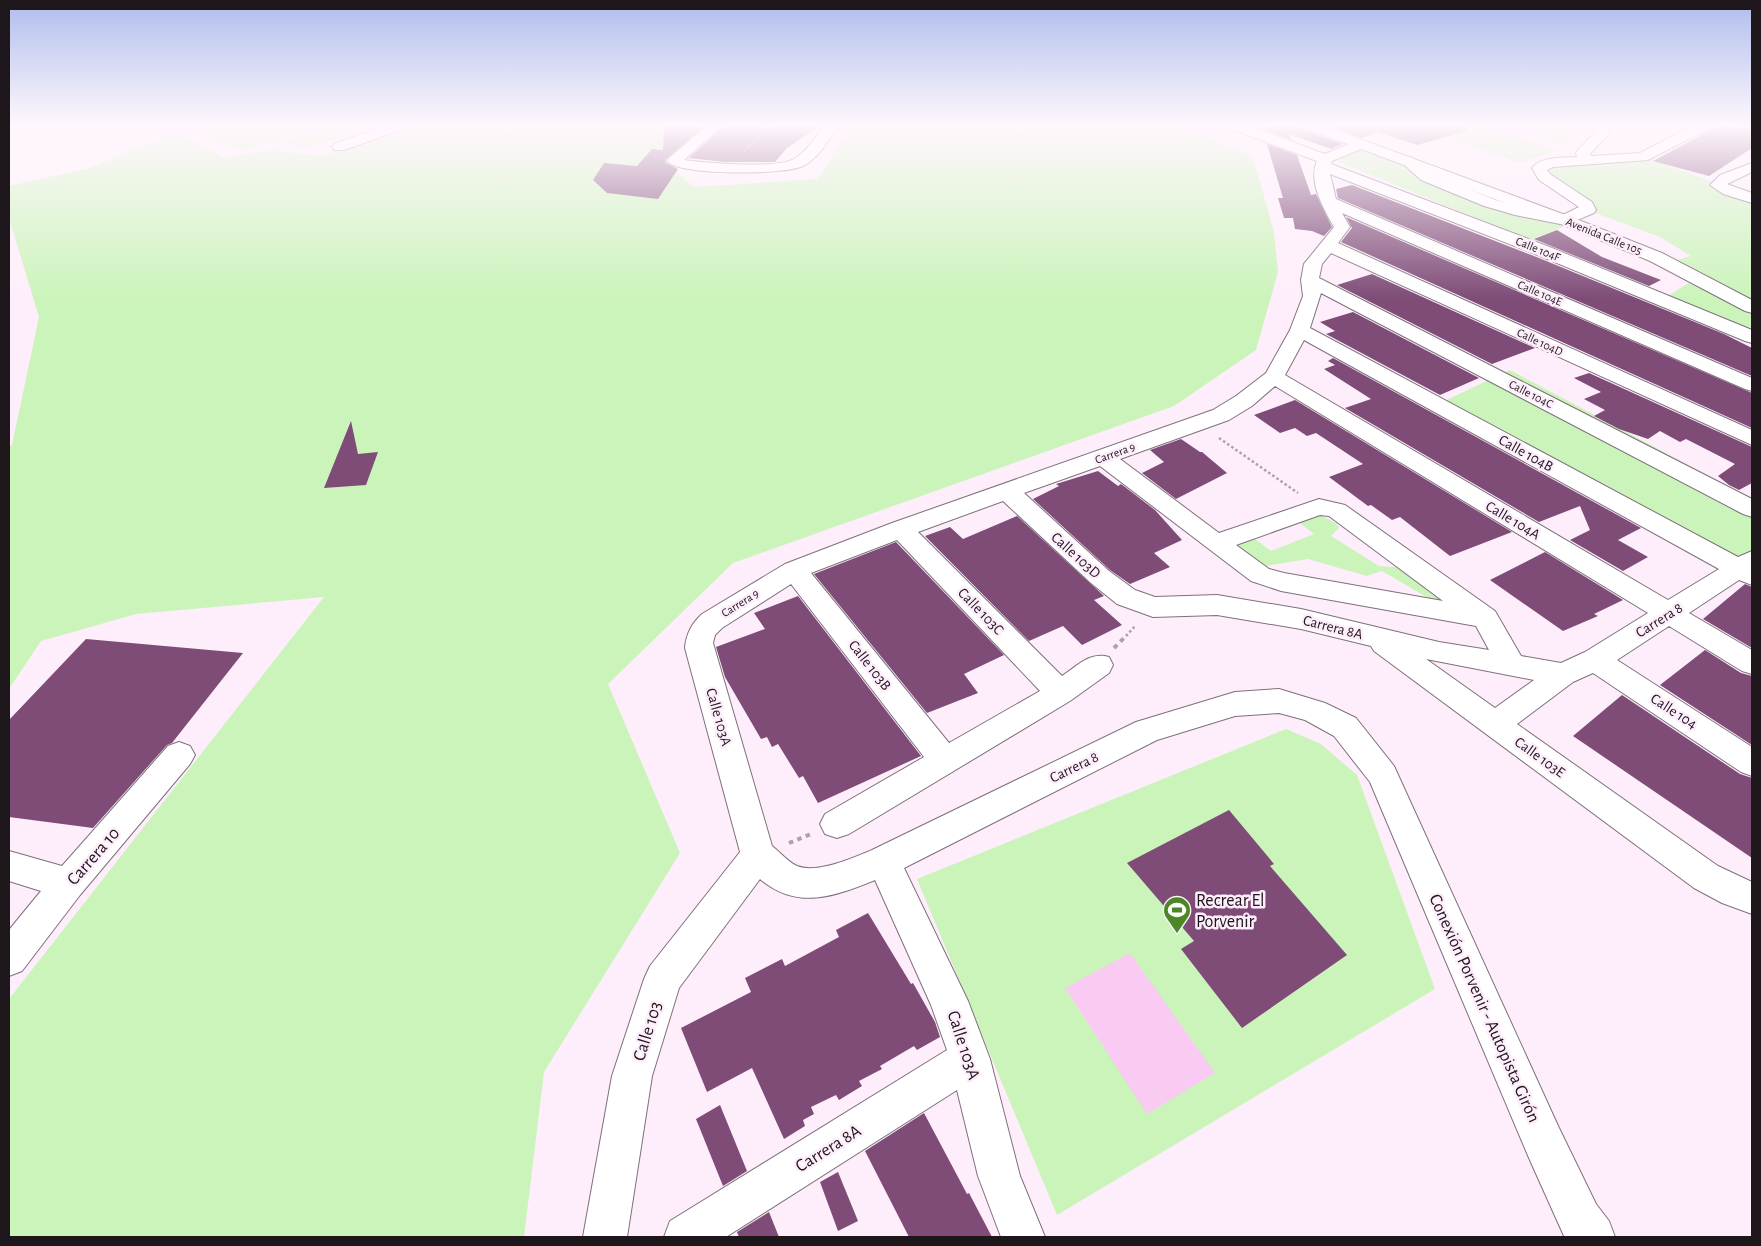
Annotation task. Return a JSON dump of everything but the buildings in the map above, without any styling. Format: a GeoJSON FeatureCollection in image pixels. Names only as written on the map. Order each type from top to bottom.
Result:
{"type":"FeatureCollection","features":[{"type":"Feature","properties":{"kind":"street","name":"Carrera 9"},"geometry":{"type":"LineString","coordinates":[[700,637],[705,627],[712,621],[794,570],[901,529],[1221,416],[1244,401],[1274,377],[1300,330],[1312,296],[1310,280],[1313,264],[1342,227],[1327,201],[1326,183]]}},
{"type":"Feature","properties":{"kind":"street","name":"Calle 104F"},"geometry":{"type":"LineString","coordinates":[[1374,183],[1752,337]]}},
{"type":"Feature","properties":{"kind":"street","name":"Avenida Calle 105"},"geometry":{"type":"LineString","coordinates":[[1467,183],[1565,220],[1688,272],[1752,307]]}},
{"type":"Feature","properties":{"kind":"street"},"geometry":{"type":"LineString","coordinates":[[1553,183],[1586,205],[1588,210],[1565,220]]}},
{"type":"Feature","properties":{"kind":"street"},"geometry":{"type":"LineString","coordinates":[[1720,183],[1718,185],[1728,191],[1752,198]]}},
{"type":"Feature","properties":{"kind":"street","name":"Calle 104E"},"geometry":{"type":"LineString","coordinates":[[1327,201],[1752,384]]}},
{"type":"Feature","properties":{"kind":"street","name":"Calle 104D"},"geometry":{"type":"LineString","coordinates":[[1328,244],[1752,438]]}},
{"type":"Feature","properties":{"kind":"street","name":"Calle 104C"},"geometry":{"type":"LineString","coordinates":[[1310,280],[1752,509]]}},
{"type":"Feature","properties":{"kind":"street","name":"Calle 104B"},"geometry":{"type":"LineString","coordinates":[[1300,330],[1748,568]]}},
{"type":"Feature","properties":{"kind":"street","name":"Calle 104A"},"geometry":{"type":"LineString","coordinates":[[1274,377],[1752,663]]}},
{"type":"Feature","properties":{"kind":"street"},"geometry":{"type":"LineString","coordinates":[[1103,457],[1260,575],[1281,582],[1485,618]]}},
{"type":"Feature","properties":{"kind":"street","name":"Calle 103D"},"geometry":{"type":"LineString","coordinates":[[1007,491],[1100,577],[1126,597],[1153,607]]}},
{"type":"Feature","properties":{"kind":"street"},"geometry":{"type":"LineString","coordinates":[[1216,543],[1319,507],[1336,510],[1485,618],[1512,666],[1563,674]]}},
{"type":"Feature","properties":{"kind":"street","name":"Calle 103C"},"geometry":{"type":"LineString","coordinates":[[901,529],[1060,693]]}},
{"type":"Feature","properties":{"kind":"street","name":"Carrera 8"},"geometry":{"type":"LineString","coordinates":[[1495,724],[1563,674],[1595,660],[1748,568]]}},
{"type":"Feature","properties":{"kind":"street","name":"Calle 103B"},"geometry":{"type":"LineString","coordinates":[[794,570],[945,761]]}},
{"type":"Feature","properties":{"kind":"street","name":"Carrera 8A"},"geometry":{"type":"LineString","coordinates":[[1153,607],[1217,605],[1301,619],[1374,637],[1512,666]]}},
{"type":"Feature","properties":{"kind":"street","name":"Calle 103A"},"geometry":{"type":"LineString","coordinates":[[700,637],[699,648],[758,855]]}},
{"type":"Feature","properties":{"kind":"street","name":"Calle 103E"},"geometry":{"type":"LineString","coordinates":[[1374,637],[1706,878],[1734,892],[1752,898]]}},
{"type":"Feature","properties":{"kind":"street","name":"Calle 104"},"geometry":{"type":"LineString","coordinates":[[1595,660],[1752,763]]}},
{"type":"Feature","properties":{"kind":"street"},"geometry":{"type":"LineString","coordinates":[[837,824],[1060,693],[1099,665]]}},
{"type":"Feature","properties":{"kind":"street","name":"Carrera 8"},"geometry":{"type":"LineString","coordinates":[[758,855],[786,878],[806,884],[839,878],[884,861],[1147,731],[1235,704],[1279,701],[1314,711],[1345,726],[1383,776]]}},
{"type":"Feature","properties":{"kind":"street","name":"Carrera 10"},"geometry":{"type":"LineString","coordinates":[[9,958],[68,884],[179,755]]}},
{"type":"Feature","properties":{"kind":"street","name":"Conexión Porvenir - Autopista Girón"},"geometry":{"type":"LineString","coordinates":[[1383,776],[1548,1152],[1580,1220],[1593,1237]]}},
{"type":"Feature","properties":{"kind":"street","name":"Calle 103"},"geometry":{"type":"LineString","coordinates":[[605,1237],[632,1076],[662,979],[758,855]]}},
{"type":"Feature","properties":{"kind":"street","name":"Calle 103A"},"geometry":{"type":"LineString","coordinates":[[884,861],[950,1001],[970,1059],[999,1176],[1023,1237]]}},
{"type":"Feature","properties":{"kind":"street"},"geometry":{"type":"LineString","coordinates":[[9,866],[68,884]]}},
{"type":"Feature","properties":{"kind":"street","name":"Carrera 8A"},"geometry":{"type":"LineString","coordinates":[[686,1237],[970,1059]]}},
{"type":"Feature","properties":{"kind":"path"},"geometry":{"type":"LineString","coordinates":[[1198,423],[1319,507]]}},
{"type":"Feature","properties":{"kind":"path"},"geometry":{"type":"LineString","coordinates":[[1099,665],[1153,607]]}},
{"type":"Feature","properties":{"kind":"path"},"geometry":{"type":"LineString","coordinates":[[758,855],[837,824]]}},
{"type":"Feature","properties":{"kind":"green space"},"geometry":{"type":"Polygon","coordinates":[[[22,183],[689,183],[694,187],[754,183],[1260,183],[1274,233],[1278,272],[1256,350],[1174,406],[733,563],[608,684],[680,853],[544,1072],[524,1237],[9,1237],[9,999],[324,597],[136,614],[41,641],[9,689],[9,447],[12,445],[39,317],[9,218],[9,186],[22,183]]]}},
{"type":"Feature","properties":{"kind":"green space"},"geometry":{"type":"Polygon","coordinates":[[[1391,183],[1433,183],[1571,224],[1530,240],[1391,183]]]}},
{"type":"Feature","properties":{"kind":"green space"},"geometry":{"type":"Polygon","coordinates":[[[1557,183],[1717,183],[1752,194],[1752,300],[1677,260],[1691,256],[1660,237],[1590,211],[1557,183]]]}},
{"type":"Feature","properties":{"kind":"green space"},"geometry":{"type":"Polygon","coordinates":[[[1692,281],[1752,315],[1752,328],[1735,326],[1666,297],[1692,281]]]}},
{"type":"Feature","properties":{"kind":"green space"},"geometry":{"type":"Polygon","coordinates":[[[1510,370],[1752,499],[1752,575],[1438,404],[1510,370]]]}},
{"type":"Feature","properties":{"kind":"green space"},"geometry":{"type":"Polygon","coordinates":[[[1315,512],[1337,524],[1339,528],[1331,536],[1379,566],[1407,568],[1453,602],[1435,602],[1382,571],[1367,576],[1308,559],[1254,568],[1231,548],[1251,538],[1271,551],[1314,534],[1296,520],[1315,512]]]}},
{"type":"Feature","properties":{"kind":"green space","name":"Recrear El Porvenir"},"geometry":{"type":"Polygon","coordinates":[[[1286,729],[1321,744],[1357,775],[1435,989],[1057,1215],[917,879],[1286,729]]]}},
{"type":"Feature","properties":{"kind":"shaded area"},"geometry":{"type":"Polygon","coordinates":[[[1130,953],[1215,1073],[1147,1114],[1065,988],[1130,953]]]}},
{"type":"Feature","properties":{"kind":"place","name":"Recrear El Porvenir"},"geometry":{"type":"Point","coordinates":[1177,934]}}]}
